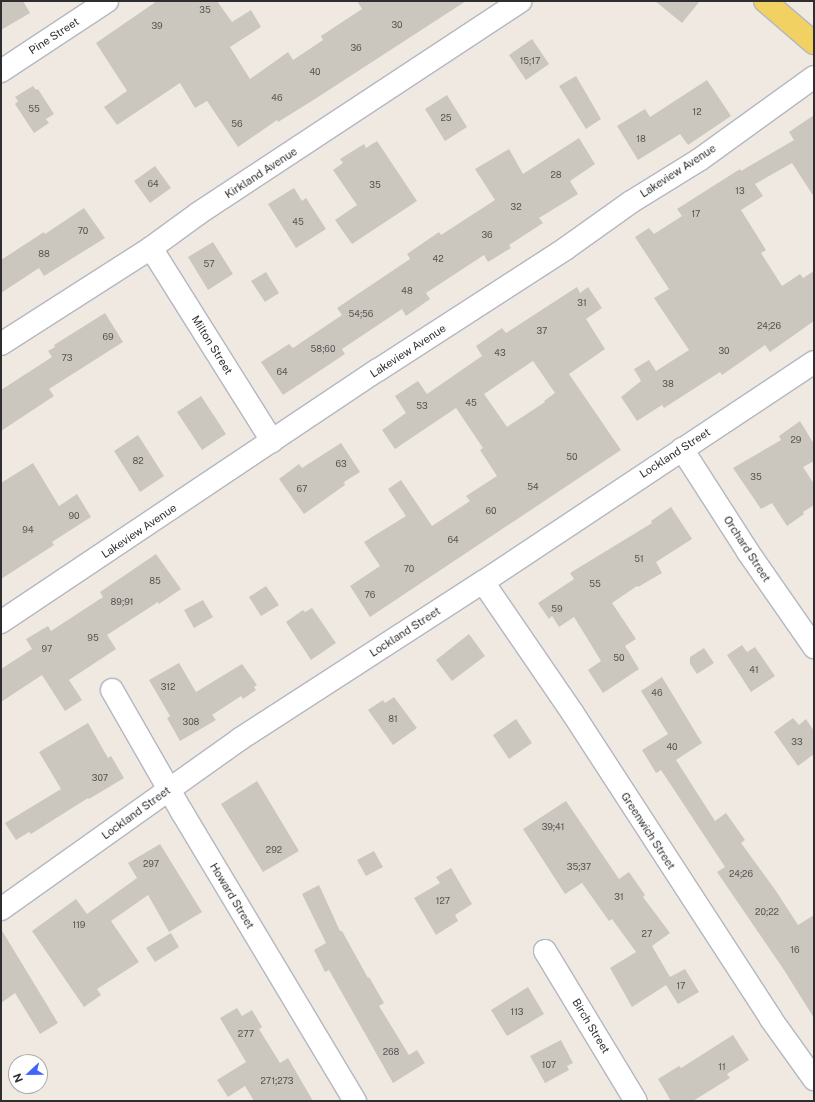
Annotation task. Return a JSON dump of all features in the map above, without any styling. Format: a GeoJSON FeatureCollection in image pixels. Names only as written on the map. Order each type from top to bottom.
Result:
{"type":"FeatureCollection","features":[{"type":"Feature","properties":{"kind":"main road"},"geometry":{"type":"LineString","coordinates":[[765,1],[814,43]]}},
{"type":"Feature","properties":{"kind":"street","name":"Pine Street"},"geometry":{"type":"LineString","coordinates":[[1,71],[107,1]]}},
{"type":"Feature","properties":{"kind":"street","name":"Kirkland Avenue"},"geometry":{"type":"LineString","coordinates":[[1,344],[151,248],[199,213],[520,1]]}},
{"type":"Feature","properties":{"kind":"street","name":"Lakeview Avenue"},"geometry":{"type":"LineString","coordinates":[[1,622],[272,441],[565,249],[631,202],[699,160],[814,77]]}},
{"type":"Feature","properties":{"kind":"street","name":"Milton Street"},"geometry":{"type":"LineString","coordinates":[[151,248],[272,441]]}},
{"type":"Feature","properties":{"kind":"street","name":"Lockland Street"},"geometry":{"type":"LineString","coordinates":[[1,909],[240,739],[482,582],[814,362]]}},
{"type":"Feature","properties":{"kind":"street","name":"Orchard Street"},"geometry":{"type":"LineString","coordinates":[[682,449],[748,552],[814,647]]}},
{"type":"Feature","properties":{"kind":"street","name":"Greenwich Street"},"geometry":{"type":"LineString","coordinates":[[482,582],[572,712],[771,1019],[814,1079]]}},
{"type":"Feature","properties":{"kind":"street","name":"Howard Street"},"geometry":{"type":"LineString","coordinates":[[112,690],[169,789],[355,1101]]}},
{"type":"Feature","properties":{"kind":"street","name":"Birch Street"},"geometry":{"type":"LineString","coordinates":[[545,951],[636,1101]]}},
{"type":"Feature","properties":{"kind":"building"},"geometry":{"type":"Polygon","coordinates":[[[1,1],[23,1],[30,13],[1,30],[1,1]]]}},
{"type":"Feature","properties":{"kind":"building"},"geometry":{"type":"Polygon","coordinates":[[[157,1],[217,1],[232,22],[251,10],[261,27],[230,47],[250,79],[288,52],[293,60],[323,40],[321,36],[362,9],[357,1],[466,1],[315,99],[278,122],[277,120],[238,147],[207,101],[195,108],[180,83],[117,125],[104,107],[127,91],[96,43],[157,1]]]}},
{"type":"Feature","properties":{"kind":"building"},"geometry":{"type":"Polygon","coordinates":[[[655,1],[700,1],[682,23],[655,1]]]}},
{"type":"Feature","properties":{"kind":"building"},"geometry":{"type":"Polygon","coordinates":[[[532,39],[549,64],[526,80],[509,55],[532,39]]]}},
{"type":"Feature","properties":{"kind":"building"},"geometry":{"type":"Polygon","coordinates":[[[576,76],[601,119],[586,129],[559,86],[576,76]]]}},
{"type":"Feature","properties":{"kind":"building"},"geometry":{"type":"Polygon","coordinates":[[[707,80],[731,116],[688,145],[680,134],[638,160],[617,126],[645,109],[650,117],[707,80]]]}},
{"type":"Feature","properties":{"kind":"building"},"geometry":{"type":"Polygon","coordinates":[[[33,86],[36,90],[38,89],[54,114],[46,119],[49,123],[34,133],[15,104],[18,101],[15,97],[33,86]]]}},
{"type":"Feature","properties":{"kind":"building"},"geometry":{"type":"Polygon","coordinates":[[[447,95],[467,127],[445,141],[425,109],[447,95]]]}},
{"type":"Feature","properties":{"kind":"building"},"geometry":{"type":"Polygon","coordinates":[[[814,115],[814,197],[792,163],[755,184],[763,196],[741,210],[766,250],[761,253],[782,286],[800,274],[803,278],[814,271],[814,321],[770,352],[765,345],[722,375],[720,372],[664,408],[662,405],[637,421],[621,397],[641,381],[634,369],[649,360],[656,371],[689,350],[654,298],[669,289],[635,237],[649,228],[654,234],[682,216],[677,209],[740,169],[741,171],[794,140],[789,132],[814,115]]]}},
{"type":"Feature","properties":{"kind":"building"},"geometry":{"type":"Polygon","coordinates":[[[579,138],[595,164],[570,181],[578,194],[539,218],[543,223],[509,245],[511,248],[488,262],[484,255],[426,293],[430,299],[406,316],[402,309],[342,349],[345,354],[283,395],[261,362],[289,344],[293,348],[342,315],[337,308],[410,259],[407,254],[439,232],[441,235],[495,200],[475,169],[509,149],[523,174],[579,138]]]}},
{"type":"Feature","properties":{"kind":"building"},"geometry":{"type":"Polygon","coordinates":[[[377,141],[417,201],[352,244],[335,220],[357,205],[333,170],[343,163],[340,159],[364,144],[366,148],[377,141]]]}},
{"type":"Feature","properties":{"kind":"building"},"geometry":{"type":"Polygon","coordinates":[[[155,166],[171,188],[150,203],[134,181],[155,166]]]}},
{"type":"Feature","properties":{"kind":"building"},"geometry":{"type":"Polygon","coordinates":[[[294,188],[302,201],[306,198],[326,229],[296,248],[268,204],[294,188]]]}},
{"type":"Feature","properties":{"kind":"building"},"geometry":{"type":"Polygon","coordinates":[[[84,208],[105,238],[44,276],[39,268],[1,293],[1,260],[44,232],[45,234],[84,208]]]}},
{"type":"Feature","properties":{"kind":"building"},"geometry":{"type":"Polygon","coordinates":[[[213,242],[233,274],[208,290],[188,257],[213,242]]]}},
{"type":"Feature","properties":{"kind":"building"},"geometry":{"type":"Polygon","coordinates":[[[266,272],[279,293],[265,302],[251,281],[266,272]]]}},
{"type":"Feature","properties":{"kind":"building"},"geometry":{"type":"Polygon","coordinates":[[[577,287],[580,293],[588,287],[602,308],[586,319],[605,349],[569,374],[621,450],[370,617],[350,586],[380,566],[364,542],[406,516],[388,489],[401,480],[432,526],[470,501],[466,496],[497,476],[480,450],[483,448],[456,408],[395,449],[382,430],[406,413],[395,396],[418,381],[427,394],[482,356],[476,346],[502,328],[506,333],[577,287]],[[533,361],[484,394],[507,427],[545,402],[544,401],[555,393],[533,361]]]}},
{"type":"Feature","properties":{"kind":"building"},"geometry":{"type":"Polygon","coordinates":[[[105,313],[123,342],[49,389],[54,396],[1,431],[1,390],[52,357],[48,351],[55,347],[54,345],[105,313]]]}},
{"type":"Feature","properties":{"kind":"building"},"geometry":{"type":"Polygon","coordinates":[[[201,396],[226,434],[202,450],[177,412],[201,396]]]}},
{"type":"Feature","properties":{"kind":"building"},"geometry":{"type":"Polygon","coordinates":[[[800,421],[814,444],[814,461],[803,467],[814,484],[814,505],[803,512],[804,514],[787,526],[772,503],[761,509],[733,468],[781,440],[779,436],[800,421]]]}},
{"type":"Feature","properties":{"kind":"building"},"geometry":{"type":"Polygon","coordinates":[[[138,435],[164,476],[140,492],[114,451],[138,435]]]}},
{"type":"Feature","properties":{"kind":"building"},"geometry":{"type":"Polygon","coordinates":[[[341,443],[360,472],[344,482],[345,485],[304,514],[279,479],[299,464],[302,468],[341,443]]]}},
{"type":"Feature","properties":{"kind":"building"},"geometry":{"type":"Polygon","coordinates":[[[33,463],[59,506],[77,494],[91,517],[52,542],[54,545],[1,579],[1,483],[33,463]]]}},
{"type":"Feature","properties":{"kind":"building"},"geometry":{"type":"Polygon","coordinates":[[[671,507],[692,539],[656,562],[662,573],[638,587],[637,586],[612,603],[636,639],[625,646],[639,669],[603,693],[588,670],[601,661],[574,617],[559,627],[552,616],[549,619],[538,603],[574,579],[570,573],[652,523],[651,521],[671,507]]]}},
{"type":"Feature","properties":{"kind":"building"},"geometry":{"type":"Polygon","coordinates":[[[156,554],[181,589],[107,635],[116,649],[69,680],[82,700],[65,711],[42,675],[1,702],[1,669],[32,649],[26,639],[48,626],[51,631],[103,597],[100,592],[156,554]]]}},
{"type":"Feature","properties":{"kind":"building"},"geometry":{"type":"Polygon","coordinates":[[[266,586],[279,605],[261,616],[249,597],[266,586]]]}},
{"type":"Feature","properties":{"kind":"building"},"geometry":{"type":"Polygon","coordinates":[[[203,600],[213,617],[194,628],[184,610],[203,600]]]}},
{"type":"Feature","properties":{"kind":"building"},"geometry":{"type":"Polygon","coordinates":[[[312,608],[336,643],[311,660],[286,622],[303,610],[305,612],[312,608]]]}},
{"type":"Feature","properties":{"kind":"building"},"geometry":{"type":"Polygon","coordinates":[[[469,634],[485,656],[452,681],[436,660],[469,634]]]}},
{"type":"Feature","properties":{"kind":"building"},"geometry":{"type":"Polygon","coordinates":[[[742,645],[747,652],[755,647],[775,676],[751,692],[727,655],[742,645]]]}},
{"type":"Feature","properties":{"kind":"building"},"geometry":{"type":"Polygon","coordinates":[[[704,648],[714,663],[697,674],[690,664],[690,657],[704,648]]]}},
{"type":"Feature","properties":{"kind":"building"},"geometry":{"type":"Polygon","coordinates":[[[179,663],[196,692],[242,664],[257,685],[254,687],[256,690],[243,699],[241,696],[212,715],[216,720],[180,741],[167,718],[170,716],[149,680],[179,663]]]}},
{"type":"Feature","properties":{"kind":"building"},"geometry":{"type":"Polygon","coordinates":[[[662,677],[702,743],[676,760],[715,821],[726,813],[745,840],[741,843],[776,891],[798,925],[814,915],[814,1018],[784,970],[717,872],[725,867],[661,770],[656,773],[642,750],[668,734],[641,691],[662,677]]]}},
{"type":"Feature","properties":{"kind":"building"},"geometry":{"type":"Polygon","coordinates":[[[394,697],[417,728],[393,745],[368,710],[383,700],[385,703],[394,697]]]}},
{"type":"Feature","properties":{"kind":"building"},"geometry":{"type":"Polygon","coordinates":[[[793,718],[799,725],[806,719],[814,731],[814,754],[798,766],[774,732],[793,718]]]}},
{"type":"Feature","properties":{"kind":"building"},"geometry":{"type":"Polygon","coordinates":[[[516,719],[532,743],[509,759],[493,735],[516,719]]]}},
{"type":"Feature","properties":{"kind":"building"},"geometry":{"type":"Polygon","coordinates":[[[88,723],[108,758],[111,756],[124,778],[89,799],[88,798],[31,834],[29,832],[16,840],[5,823],[61,789],[39,752],[88,723]]]}},
{"type":"Feature","properties":{"kind":"building"},"geometry":{"type":"Polygon","coordinates":[[[257,781],[299,851],[263,872],[221,804],[257,781]]]}},
{"type":"Feature","properties":{"kind":"building"},"geometry":{"type":"Polygon","coordinates":[[[566,801],[619,879],[629,872],[645,895],[643,897],[670,933],[652,946],[670,977],[685,969],[699,992],[678,1004],[666,985],[632,1007],[610,968],[636,952],[612,919],[609,921],[582,883],[565,894],[523,829],[566,801]]]}},
{"type":"Feature","properties":{"kind":"building"},"geometry":{"type":"Polygon","coordinates":[[[160,844],[202,912],[169,932],[148,895],[111,921],[139,962],[97,989],[101,995],[84,1007],[32,931],[76,899],[87,914],[137,878],[128,863],[160,844]]]}},
{"type":"Feature","properties":{"kind":"building"},"geometry":{"type":"Polygon","coordinates":[[[374,851],[383,867],[366,876],[357,860],[374,851]]]}},
{"type":"Feature","properties":{"kind":"building"},"geometry":{"type":"Polygon","coordinates":[[[451,868],[472,904],[455,915],[458,921],[436,935],[414,898],[440,883],[436,877],[451,868]]]}},
{"type":"Feature","properties":{"kind":"building"},"geometry":{"type":"Polygon","coordinates":[[[319,885],[340,931],[342,931],[368,978],[369,977],[384,1003],[379,1006],[409,1055],[417,1050],[425,1063],[393,1083],[329,970],[325,972],[314,950],[326,943],[302,894],[319,885]]]}},
{"type":"Feature","properties":{"kind":"building"},"geometry":{"type":"Polygon","coordinates":[[[1,929],[58,1023],[40,1034],[15,993],[1,1003],[1,929]]]}},
{"type":"Feature","properties":{"kind":"building"},"geometry":{"type":"Polygon","coordinates":[[[171,933],[179,947],[155,962],[146,948],[171,933]]]}},
{"type":"Feature","properties":{"kind":"building"},"geometry":{"type":"Polygon","coordinates":[[[528,987],[544,1014],[507,1036],[491,1010],[528,987]]]}},
{"type":"Feature","properties":{"kind":"building"},"geometry":{"type":"Polygon","coordinates":[[[237,1008],[242,1016],[252,1010],[262,1027],[259,1029],[280,1063],[288,1058],[313,1101],[254,1101],[245,1086],[228,1097],[217,1080],[246,1062],[220,1018],[237,1008]]]}},
{"type":"Feature","properties":{"kind":"building"},"geometry":{"type":"Polygon","coordinates":[[[733,1035],[749,1060],[727,1074],[730,1078],[693,1101],[671,1101],[658,1079],[679,1066],[681,1068],[733,1035]]]}},
{"type":"Feature","properties":{"kind":"building"},"geometry":{"type":"Polygon","coordinates":[[[561,1040],[573,1063],[567,1066],[569,1070],[545,1083],[530,1056],[561,1040]]]}}]}
